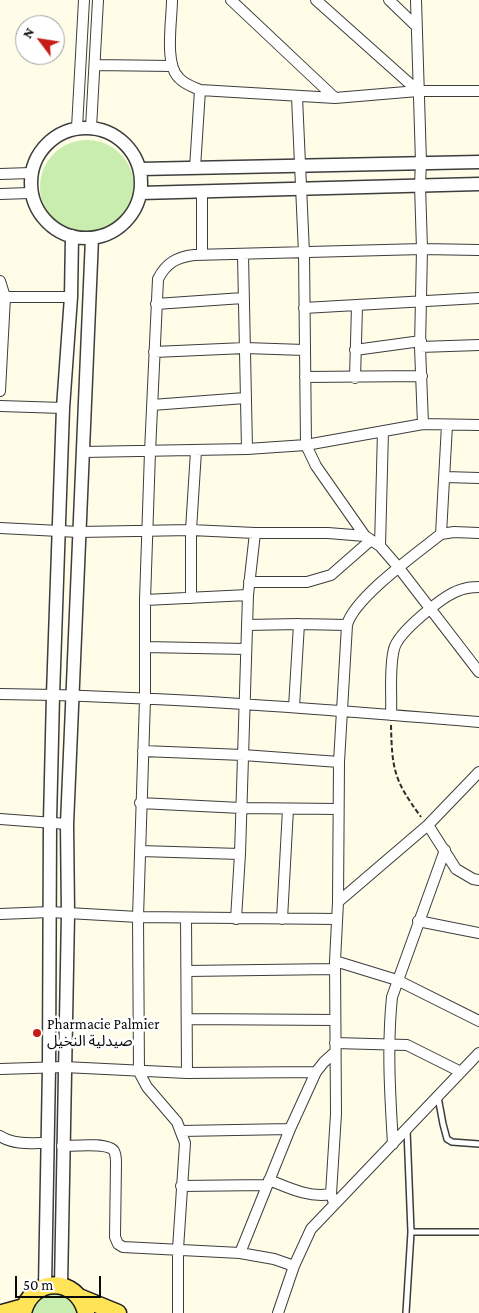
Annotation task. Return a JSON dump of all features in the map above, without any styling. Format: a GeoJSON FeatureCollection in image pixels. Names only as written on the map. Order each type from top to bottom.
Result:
{"type":"FeatureCollection","features":[{"type":"Feature","properties":{"kind":"main road"},"geometry":{"type":"LineString","coordinates":[[2,1313],[23,1310],[29,1298],[36,1291],[53,1286],[74,1292],[85,1306],[86,1313]]}},
{"type":"Feature","properties":{"kind":"main road"},"geometry":{"type":"LineString","coordinates":[[79,1297],[118,1313]]}},
{"type":"Feature","properties":{"kind":"street"},"geometry":{"type":"LineString","coordinates":[[77,128],[84,0]]}},
{"type":"Feature","properties":{"kind":"street"},"geometry":{"type":"LineString","coordinates":[[91,128],[98,0]]}},
{"type":"Feature","properties":{"kind":"street"},"geometry":{"type":"LineString","coordinates":[[172,0],[170,56],[172,66],[180,80],[200,90],[335,98],[418,92],[479,91]]}},
{"type":"Feature","properties":{"kind":"street"},"geometry":{"type":"LineString","coordinates":[[231,0],[335,98]]}},
{"type":"Feature","properties":{"kind":"street"},"geometry":{"type":"LineString","coordinates":[[242,9],[250,0]]}},
{"type":"Feature","properties":{"kind":"street"},"geometry":{"type":"LineString","coordinates":[[316,0],[418,92]]}},
{"type":"Feature","properties":{"kind":"street"},"geometry":{"type":"LineString","coordinates":[[389,0],[416,26]]}},
{"type":"Feature","properties":{"kind":"street"},"geometry":{"type":"LineString","coordinates":[[416,0],[421,162],[420,344],[423,424]]}},
{"type":"Feature","properties":{"kind":"street"},"geometry":{"type":"LineString","coordinates":[[95,65],[172,66]]}},
{"type":"Feature","properties":{"kind":"street"},"geometry":{"type":"LineString","coordinates":[[195,168],[200,90]]}},
{"type":"Feature","properties":{"kind":"street"},"geometry":{"type":"LineString","coordinates":[[297,97],[304,253],[306,445],[316,466],[368,538],[380,546],[399,568],[479,672]]}},
{"type":"Feature","properties":{"kind":"street"},"geometry":{"type":"LineString","coordinates":[[77,128],[91,128],[111,133],[124,142],[133,154],[140,169],[140,193],[136,206],[128,218],[106,234],[92,238],[72,236],[54,228],[40,214],[30,193],[31,173],[40,151],[54,137],[77,128]]}},
{"type":"Feature","properties":{"kind":"street"},"geometry":{"type":"LineString","coordinates":[[140,169],[479,162]]}},
{"type":"Feature","properties":{"kind":"street"},"geometry":{"type":"LineString","coordinates":[[0,174],[31,173]]}},
{"type":"Feature","properties":{"kind":"street"},"geometry":{"type":"LineString","coordinates":[[140,193],[479,184]]}},
{"type":"Feature","properties":{"kind":"street"},"geometry":{"type":"LineString","coordinates":[[202,191],[202,255]]}},
{"type":"Feature","properties":{"kind":"street"},"geometry":{"type":"LineString","coordinates":[[0,194],[30,193]]}},
{"type":"Feature","properties":{"kind":"street"},"geometry":{"type":"LineString","coordinates":[[53,1286],[48,1143],[50,821],[63,408],[71,298],[72,236]]}},
{"type":"Feature","properties":{"kind":"street"},"geometry":{"type":"LineString","coordinates":[[53,1286],[62,1146],[68,914],[67,824],[92,238]]}},
{"type":"Feature","properties":{"kind":"street"},"geometry":{"type":"LineString","coordinates":[[178,1313],[178,1249],[185,1143],[181,1131],[167,1110],[147,1087],[140,1072],[138,917],[140,803],[145,699],[145,600],[157,284],[165,268],[178,258],[202,255],[422,249],[479,250]]}},
{"type":"Feature","properties":{"kind":"street"},"geometry":{"type":"LineString","coordinates":[[243,255],[247,449]]}},
{"type":"Feature","properties":{"kind":"street"},"geometry":{"type":"LineString","coordinates":[[0,281],[5,297],[0,391]]}},
{"type":"Feature","properties":{"kind":"street"},"geometry":{"type":"LineString","coordinates":[[5,297],[71,298]]}},
{"type":"Feature","properties":{"kind":"street"},"geometry":{"type":"LineString","coordinates":[[156,304],[243,298]]}},
{"type":"Feature","properties":{"kind":"street"},"geometry":{"type":"LineString","coordinates":[[304,308],[479,298]]}},
{"type":"Feature","properties":{"kind":"street"},"geometry":{"type":"LineString","coordinates":[[356,378],[357,306]]}},
{"type":"Feature","properties":{"kind":"street"},"geometry":{"type":"LineString","coordinates":[[356,350],[420,344],[479,345]]}},
{"type":"Feature","properties":{"kind":"street"},"geometry":{"type":"LineString","coordinates":[[154,352],[245,348],[304,350]]}},
{"type":"Feature","properties":{"kind":"street"},"geometry":{"type":"LineString","coordinates":[[305,377],[422,376]]}},
{"type":"Feature","properties":{"kind":"street"},"geometry":{"type":"LineString","coordinates":[[152,405],[245,398]]}},
{"type":"Feature","properties":{"kind":"street"},"geometry":{"type":"LineString","coordinates":[[0,406],[63,408]]}},
{"type":"Feature","properties":{"kind":"street"},"geometry":{"type":"LineString","coordinates":[[83,452],[247,449],[306,445],[423,424],[479,426]]}},
{"type":"Feature","properties":{"kind":"street"},"geometry":{"type":"LineString","coordinates":[[440,534],[447,425]]}},
{"type":"Feature","properties":{"kind":"street"},"geometry":{"type":"LineString","coordinates":[[380,546],[383,431]]}},
{"type":"Feature","properties":{"kind":"street"},"geometry":{"type":"LineString","coordinates":[[191,598],[191,530],[196,451]]}},
{"type":"Feature","properties":{"kind":"street"},"geometry":{"type":"LineString","coordinates":[[445,477],[479,478]]}},
{"type":"Feature","properties":{"kind":"street"},"geometry":{"type":"LineString","coordinates":[[0,528],[79,532],[191,530],[255,533],[328,533],[368,538]]}},
{"type":"Feature","properties":{"kind":"street"},"geometry":{"type":"LineString","coordinates":[[332,1199],[336,1114],[335,965],[338,902],[338,762],[347,625],[350,615],[360,603],[440,534],[454,532],[479,533]]}},
{"type":"Feature","properties":{"kind":"street"},"geometry":{"type":"LineString","coordinates":[[236,918],[240,854],[248,595],[255,533]]}},
{"type":"Feature","properties":{"kind":"street"},"geometry":{"type":"LineString","coordinates":[[249,582],[307,582],[332,575],[368,538]]}},
{"type":"Feature","properties":{"kind":"street"},"geometry":{"type":"LineString","coordinates":[[391,715],[392,659],[394,648],[399,638],[406,629],[448,596],[460,590],[479,588]]}},
{"type":"Feature","properties":{"kind":"street"},"geometry":{"type":"LineString","coordinates":[[145,600],[248,595]]}},
{"type":"Feature","properties":{"kind":"street"},"geometry":{"type":"LineString","coordinates":[[294,707],[299,624]]}},
{"type":"Feature","properties":{"kind":"street"},"geometry":{"type":"LineString","coordinates":[[247,625],[347,625]]}},
{"type":"Feature","properties":{"kind":"street"},"geometry":{"type":"LineString","coordinates":[[145,647],[246,649]]}},
{"type":"Feature","properties":{"kind":"street"},"geometry":{"type":"LineString","coordinates":[[0,694],[294,707],[479,722]]}},
{"type":"Feature","properties":{"kind":"street"},"geometry":{"type":"LineString","coordinates":[[142,751],[243,755],[338,762]]}},
{"type":"Feature","properties":{"kind":"street"},"geometry":{"type":"LineString","coordinates":[[338,902],[428,826],[477,778]]}},
{"type":"Feature","properties":{"kind":"street"},"geometry":{"type":"LineString","coordinates":[[140,803],[241,808],[338,809]]}},
{"type":"Feature","properties":{"kind":"street"},"geometry":{"type":"LineString","coordinates":[[282,919],[288,809]]}},
{"type":"Feature","properties":{"kind":"street"},"geometry":{"type":"LineString","coordinates":[[0,819],[50,821],[67,824]]}},
{"type":"Feature","properties":{"kind":"street"},"geometry":{"type":"LineString","coordinates":[[428,826],[456,870],[479,880]]}},
{"type":"Feature","properties":{"kind":"street"},"geometry":{"type":"LineString","coordinates":[[393,1144],[389,1021],[392,997],[445,850]]}},
{"type":"Feature","properties":{"kind":"street"},"geometry":{"type":"LineString","coordinates":[[140,851],[240,854]]}},
{"type":"Feature","properties":{"kind":"street"},"geometry":{"type":"LineString","coordinates":[[0,914],[50,912],[138,917],[337,919]]}},
{"type":"Feature","properties":{"kind":"street"},"geometry":{"type":"LineString","coordinates":[[186,918],[187,1073]]}},
{"type":"Feature","properties":{"kind":"street"},"geometry":{"type":"LineString","coordinates":[[418,921],[479,933]]}},
{"type":"Feature","properties":{"kind":"street"},"geometry":{"type":"LineString","coordinates":[[187,971],[335,965],[397,980],[479,1021]]}},
{"type":"Feature","properties":{"kind":"street"},"geometry":{"type":"LineString","coordinates":[[187,1019],[335,1020]]}},
{"type":"Feature","properties":{"kind":"street"},"geometry":{"type":"LineString","coordinates":[[240,1253],[267,1183],[316,1072],[335,1048],[390,1044],[407,1045],[461,1072]]}},
{"type":"Feature","properties":{"kind":"street"},"geometry":{"type":"LineString","coordinates":[[278,1313],[294,1266],[311,1229],[332,1199],[393,1144],[479,1053]]}},
{"type":"Feature","properties":{"kind":"street"},"geometry":{"type":"LineString","coordinates":[[0,1069],[64,1067],[187,1073],[316,1072]]}},
{"type":"Feature","properties":{"kind":"street"},"geometry":{"type":"LineString","coordinates":[[181,1131],[290,1129]]}},
{"type":"Feature","properties":{"kind":"street"},"geometry":{"type":"LineString","coordinates":[[0,1136],[8,1141],[18,1143],[48,1143]]}},
{"type":"Feature","properties":{"kind":"street"},"geometry":{"type":"LineString","coordinates":[[62,1146],[105,1146],[113,1150],[116,1163],[114,1231],[118,1244],[128,1248],[240,1253],[274,1259],[294,1266]]}},
{"type":"Feature","properties":{"kind":"street"},"geometry":{"type":"LineString","coordinates":[[181,1186],[267,1183],[308,1195],[332,1199]]}},
{"type":"Feature","properties":{"kind":"lane"},"geometry":{"type":"LineString","coordinates":[[438,1096],[442,1124],[447,1139],[452,1142],[479,1144]]}},
{"type":"Feature","properties":{"kind":"lane"},"geometry":{"type":"LineString","coordinates":[[406,1313],[411,1232],[407,1129]]}},
{"type":"Feature","properties":{"kind":"lane"},"geometry":{"type":"LineString","coordinates":[[411,1232],[479,1232]]}},
{"type":"Feature","properties":{"kind":"path"},"geometry":{"type":"LineString","coordinates":[[391,715],[392,750],[396,775],[406,796],[428,826]]}},
{"type":"Feature","properties":{"kind":"green space"},"geometry":{"type":"Polygon","coordinates":[[[87,140],[105,144],[120,154],[130,169],[134,187],[130,205],[120,220],[105,230],[87,234],[69,230],[54,220],[44,205],[40,187],[44,169],[54,154],[69,144],[87,140]]]}},
{"type":"Feature","properties":{"kind":"green space"},"geometry":{"type":"Polygon","coordinates":[[[60,1289],[82,1313],[26,1313],[31,1300],[60,1289]]]}},
{"type":"Feature","properties":{"kind":"place","name":"Pharmacie Palmier صيدلية النخيل"},"geometry":{"type":"Point","coordinates":[37,1033]}}]}
